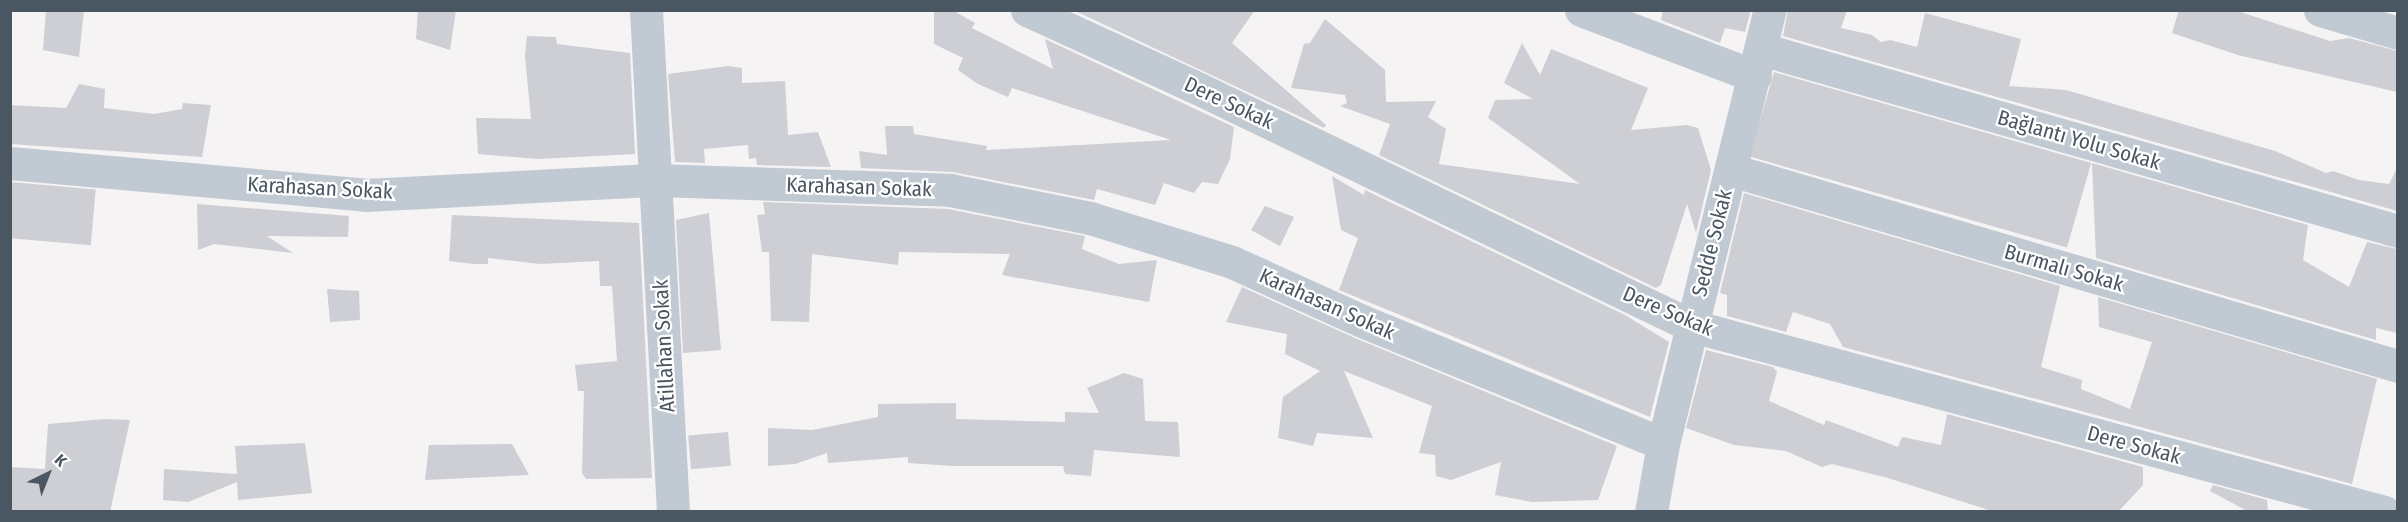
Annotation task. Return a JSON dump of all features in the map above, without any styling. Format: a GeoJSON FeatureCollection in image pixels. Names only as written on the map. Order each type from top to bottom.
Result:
{"type":"FeatureCollection","features":[{"type":"Feature","properties":{"kind":"street","name":"Atillahan Sokak"},"geometry":{"type":"LineString","coordinates":[[646,10],[672,512]]}},
{"type":"Feature","properties":{"kind":"street","name":"Dere Sokak"},"geometry":{"type":"LineString","coordinates":[[1027,10],[1193,86],[1692,326],[2384,512]]}},
{"type":"Feature","properties":{"kind":"street","name":"Bağlantı Yolu Sokak"},"geometry":{"type":"LineString","coordinates":[[1581,10],[1758,62],[2397,231]]}},
{"type":"Feature","properties":{"kind":"street","name":"Sedde Sokak"},"geometry":{"type":"LineString","coordinates":[[1651,512],[1663,444],[1770,10]]}},
{"type":"Feature","properties":{"kind":"street"},"geometry":{"type":"LineString","coordinates":[[2320,10],[2397,33]]}},
{"type":"Feature","properties":{"kind":"street","name":"Karahasan Sokak"},"geometry":{"type":"LineString","coordinates":[[10,163],[366,195],[656,180],[950,190],[1090,218],[1233,262],[1362,321],[1663,444]]}},
{"type":"Feature","properties":{"kind":"street","name":"Burmalı Sokak"},"geometry":{"type":"LineString","coordinates":[[1731,170],[2397,366]]}},
{"type":"Feature","properties":{"kind":"building"},"geometry":{"type":"Polygon","coordinates":[[[46,10],[84,10],[79,57],[43,50],[46,10]]]}},
{"type":"Feature","properties":{"kind":"building"},"geometry":{"type":"Polygon","coordinates":[[[418,10],[456,10],[450,50],[416,39],[418,10]]]}},
{"type":"Feature","properties":{"kind":"building"},"geometry":{"type":"Polygon","coordinates":[[[934,10],[954,11],[975,23],[972,28],[1053,69],[1045,39],[1234,127],[1230,159],[1218,184],[1202,182],[1194,193],[1164,183],[1155,205],[1097,189],[1094,200],[953,172],[861,168],[859,151],[887,155],[885,126],[913,126],[914,134],[987,146],[986,150],[1171,140],[1012,88],[1008,97],[978,84],[958,70],[963,58],[934,44],[934,10]]]}},
{"type":"Feature","properties":{"kind":"building"},"geometry":{"type":"Polygon","coordinates":[[[1073,10],[1255,10],[1232,43],[1326,125],[1324,128],[1073,10]]]}},
{"type":"Feature","properties":{"kind":"building"},"geometry":{"type":"Polygon","coordinates":[[[1663,10],[1751,10],[1745,32],[1725,28],[1720,43],[1661,20],[1663,10]]]}},
{"type":"Feature","properties":{"kind":"building"},"geometry":{"type":"Polygon","coordinates":[[[1788,10],[1847,10],[1841,28],[1872,35],[1881,42],[1890,40],[1917,47],[1925,13],[2021,39],[2009,86],[2066,90],[2275,151],[2326,173],[2333,171],[2359,180],[2389,184],[2397,168],[2397,211],[1783,36],[1788,10]]]}},
{"type":"Feature","properties":{"kind":"building"},"geometry":{"type":"Polygon","coordinates":[[[2179,10],[2234,10],[2330,41],[2349,38],[2397,51],[2397,92],[2238,55],[2172,33],[2179,10]]]}},
{"type":"Feature","properties":{"kind":"building"},"geometry":{"type":"Polygon","coordinates":[[[1325,19],[1385,70],[1386,102],[1436,101],[1428,117],[1446,129],[1439,164],[1580,184],[1488,118],[1495,100],[1533,99],[1504,83],[1522,43],[1540,75],[1551,49],[1648,88],[1631,130],[1687,125],[1698,128],[1711,170],[1696,233],[1687,204],[1661,285],[1656,288],[1379,155],[1390,124],[1340,106],[1347,103],[1345,95],[1291,88],[1304,44],[1310,43],[1325,19]]]}},
{"type":"Feature","properties":{"kind":"building"},"geometry":{"type":"Polygon","coordinates":[[[527,36],[556,37],[557,44],[630,53],[635,154],[538,159],[478,154],[476,118],[531,119],[525,56],[527,36]]]}},
{"type":"Feature","properties":{"kind":"building"},"geometry":{"type":"Polygon","coordinates":[[[728,66],[742,68],[742,83],[785,81],[788,135],[818,132],[831,167],[757,165],[756,158],[749,159],[748,145],[704,149],[705,163],[675,162],[668,74],[728,66]]]}},
{"type":"Feature","properties":{"kind":"building"},"geometry":{"type":"Polygon","coordinates":[[[1774,72],[2091,163],[2067,248],[1750,157],[1774,72]]]}},
{"type":"Feature","properties":{"kind":"building"},"geometry":{"type":"Polygon","coordinates":[[[79,84],[105,89],[104,108],[154,114],[182,109],[183,103],[211,105],[202,157],[10,144],[10,105],[66,108],[79,84]]]}},
{"type":"Feature","properties":{"kind":"building"},"geometry":{"type":"Polygon","coordinates":[[[2092,163],[2308,225],[2303,260],[2349,287],[2367,242],[2397,249],[2397,333],[2376,328],[2376,340],[2096,258],[2092,163]]]}},
{"type":"Feature","properties":{"kind":"building"},"geometry":{"type":"Polygon","coordinates":[[[1332,176],[1364,195],[1365,190],[1625,315],[1669,342],[1650,417],[1339,290],[1358,238],[1341,230],[1332,176]]]}},
{"type":"Feature","properties":{"kind":"building"},"geometry":{"type":"Polygon","coordinates":[[[10,182],[96,189],[91,245],[10,238],[10,182]]]}},
{"type":"Feature","properties":{"kind":"building"},"geometry":{"type":"Polygon","coordinates":[[[1744,193],[2060,286],[2041,367],[2082,380],[2081,389],[2130,409],[2152,342],[2099,327],[2098,297],[2377,379],[2352,484],[1843,347],[1830,324],[1793,312],[1786,332],[1727,316],[1727,295],[1720,293],[1744,193]]]}},
{"type":"Feature","properties":{"kind":"building"},"geometry":{"type":"Polygon","coordinates":[[[763,202],[948,209],[1085,236],[1082,249],[1119,264],[1157,260],[1149,302],[1002,275],[1010,254],[899,252],[898,265],[812,254],[809,322],[771,321],[769,252],[762,252],[757,215],[765,214],[763,202]]]}},
{"type":"Feature","properties":{"kind":"building"},"geometry":{"type":"Polygon","coordinates":[[[197,204],[349,216],[348,237],[267,236],[293,253],[214,244],[198,250],[197,204]]]}},
{"type":"Feature","properties":{"kind":"building"},"geometry":{"type":"Polygon","coordinates":[[[1265,206],[1294,217],[1280,246],[1251,230],[1265,206]]]}},
{"type":"Feature","properties":{"kind":"building"},"geometry":{"type":"Polygon","coordinates":[[[709,213],[721,350],[683,353],[676,220],[709,213]]]}},
{"type":"Feature","properties":{"kind":"building"},"geometry":{"type":"Polygon","coordinates":[[[452,215],[639,223],[652,478],[586,479],[582,473],[584,391],[578,391],[575,365],[617,361],[612,286],[600,286],[599,261],[540,264],[488,258],[488,264],[474,264],[449,261],[452,215]]]}},
{"type":"Feature","properties":{"kind":"building"},"geometry":{"type":"Polygon","coordinates":[[[1242,287],[1355,338],[1617,446],[1598,500],[1532,502],[1495,495],[1501,462],[1451,480],[1436,476],[1435,455],[1419,453],[1432,406],[1344,371],[1373,438],[1317,433],[1313,446],[1278,438],[1283,397],[1320,371],[1285,354],[1287,334],[1226,322],[1242,287]]]}},
{"type":"Feature","properties":{"kind":"building"},"geometry":{"type":"Polygon","coordinates":[[[327,289],[359,291],[360,320],[330,322],[327,289]]]}},
{"type":"Feature","properties":{"kind":"building"},"geometry":{"type":"Polygon","coordinates":[[[1706,350],[1773,367],[1777,372],[1769,401],[1824,425],[1826,420],[1898,447],[1902,437],[1941,445],[1947,414],[2143,467],[2143,485],[2118,512],[1995,512],[1888,478],[1832,464],[1822,467],[1786,451],[1734,445],[1686,428],[1706,350]]]}},
{"type":"Feature","properties":{"kind":"building"},"geometry":{"type":"Polygon","coordinates":[[[1124,373],[1143,379],[1145,421],[1178,422],[1180,457],[1094,450],[1091,476],[1065,474],[1063,466],[952,466],[908,463],[908,457],[828,463],[827,453],[795,464],[768,466],[768,428],[812,430],[878,417],[878,404],[956,403],[956,419],[1065,422],[1065,412],[1099,413],[1087,388],[1124,373]]]}},
{"type":"Feature","properties":{"kind":"building"},"geometry":{"type":"Polygon","coordinates":[[[105,419],[130,420],[110,512],[10,512],[10,467],[45,469],[48,424],[105,419]]]}},
{"type":"Feature","properties":{"kind":"building"},"geometry":{"type":"Polygon","coordinates":[[[728,432],[731,466],[691,469],[688,435],[728,432]]]}},
{"type":"Feature","properties":{"kind":"building"},"geometry":{"type":"Polygon","coordinates":[[[305,443],[312,493],[238,500],[237,482],[188,502],[163,500],[164,469],[237,474],[235,446],[305,443]]]}},
{"type":"Feature","properties":{"kind":"building"},"geometry":{"type":"Polygon","coordinates":[[[512,444],[529,475],[425,480],[429,445],[512,444]]]}},
{"type":"Feature","properties":{"kind":"building"},"geometry":{"type":"Polygon","coordinates":[[[2213,485],[2267,500],[2268,512],[2249,512],[2210,491],[2213,485]]]}}]}
